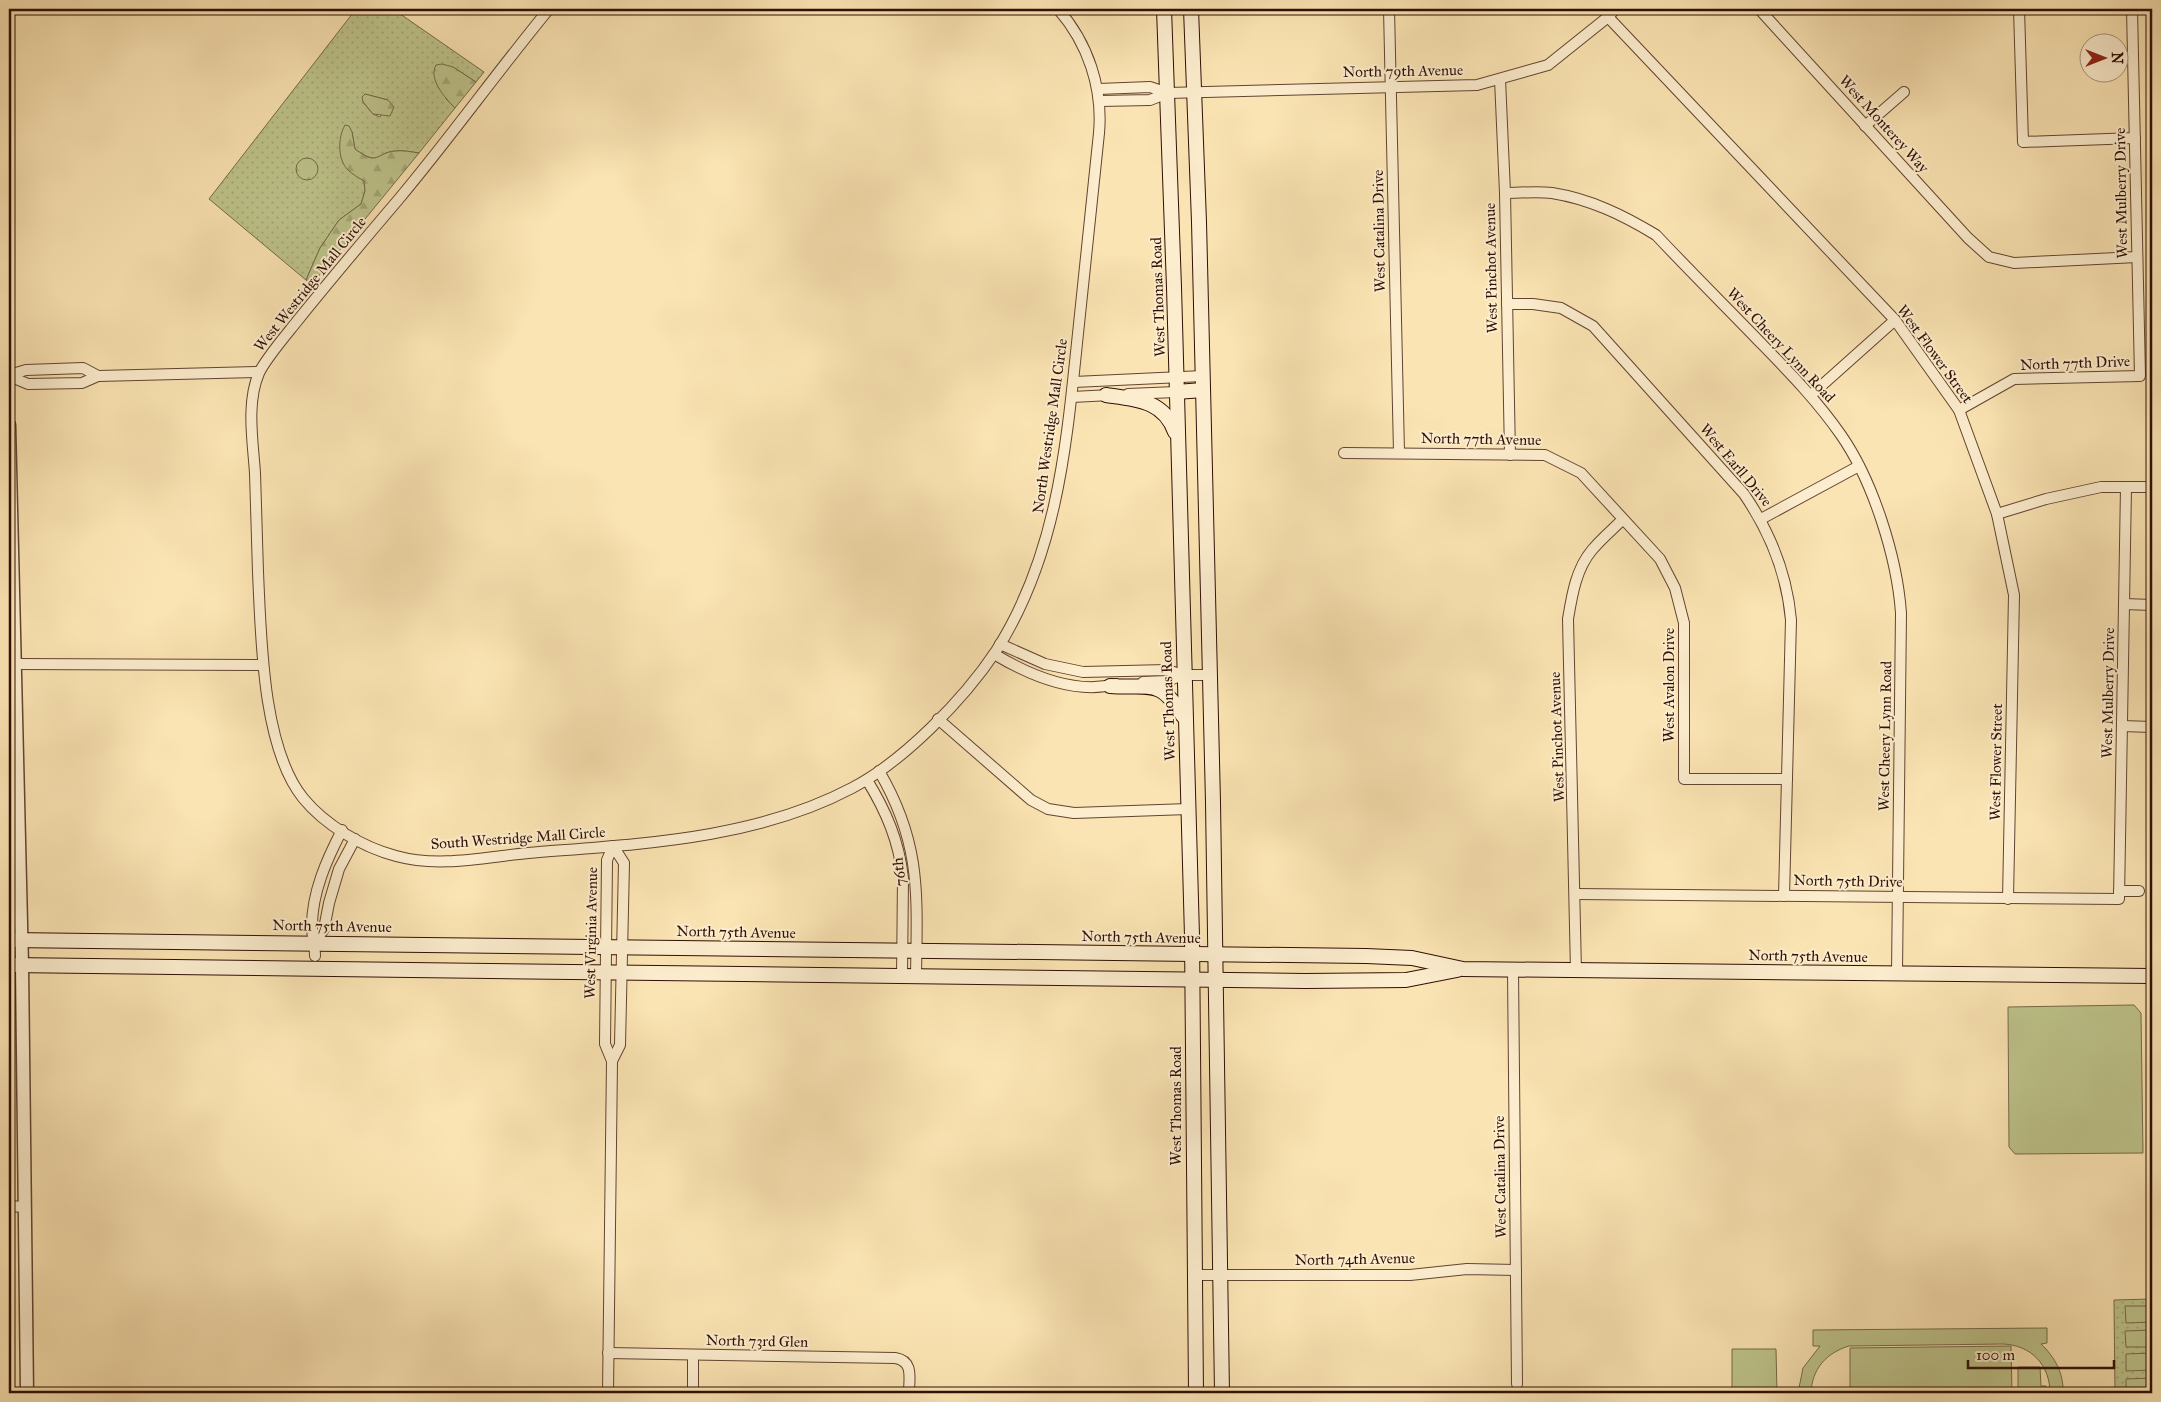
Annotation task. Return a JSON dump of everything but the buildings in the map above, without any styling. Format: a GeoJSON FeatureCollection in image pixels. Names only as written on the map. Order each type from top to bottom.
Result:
{"type":"FeatureCollection","features":[{"type":"Feature","properties":{"kind":"main road","name":"West Thomas Road"},"geometry":{"type":"LineString","coordinates":[[1164,9],[1168,93],[1192,954],[1196,1393]]}},
{"type":"Feature","properties":{"kind":"main road"},"geometry":{"type":"LineString","coordinates":[[1191,9],[1195,92],[1210,675],[1222,1393]]}},
{"type":"Feature","properties":{"kind":"main road"},"geometry":{"type":"LineString","coordinates":[[1176,385],[1203,383]]}},
{"type":"Feature","properties":{"kind":"main road"},"geometry":{"type":"LineString","coordinates":[[1106,395],[1153,404],[1166,415],[1178,440]]}},
{"type":"Feature","properties":{"kind":"main road"},"geometry":{"type":"LineString","coordinates":[[1110,686],[1151,687],[1162,690],[1175,702],[1185,719]]}},
{"type":"Feature","properties":{"kind":"main road","name":"North 75th Avenue"},"geometry":{"type":"LineString","coordinates":[[15,940],[315,949],[622,946],[1215,954],[1412,958],[1462,969],[2152,976]]}},
{"type":"Feature","properties":{"kind":"main road","name":"North 75th Avenue"},"geometry":{"type":"LineString","coordinates":[[15,965],[1192,980],[1406,980],[1462,969]]}},
{"type":"Feature","properties":{"kind":"street","name":"West Westridge Mall Circle"},"geometry":{"type":"LineString","coordinates":[[263,665],[252,409],[259,372],[287,334],[461,123],[549,9]]}},
{"type":"Feature","properties":{"kind":"street","name":"North Westridge Mall Circle"},"geometry":{"type":"LineString","coordinates":[[624,845],[722,832],[771,820],[836,796],[867,780],[879,772],[938,719],[973,682],[994,654],[1025,596],[1051,526],[1063,463],[1074,382],[1099,133],[1100,101],[1098,89],[1080,39],[1068,20],[1058,9]]}},
{"type":"Feature","properties":{"kind":"street","name":"West Catalina Drive"},"geometry":{"type":"LineString","coordinates":[[1389,9],[1399,452]]}},
{"type":"Feature","properties":{"kind":"street","name":"West Monterey Way"},"geometry":{"type":"LineString","coordinates":[[1760,9],[1864,126],[1968,238],[1989,257],[2014,262],[2137,257]]}},
{"type":"Feature","properties":{"kind":"street"},"geometry":{"type":"LineString","coordinates":[[2019,9],[2023,142],[2135,138]]}},
{"type":"Feature","properties":{"kind":"street","name":"West Mulberry Drive"},"geometry":{"type":"LineString","coordinates":[[2132,9],[2140,376]]}},
{"type":"Feature","properties":{"kind":"street","name":"North 79th Avenue"},"geometry":{"type":"LineString","coordinates":[[1168,93],[1476,85],[1500,80],[1548,65],[1612,13]]}},
{"type":"Feature","properties":{"kind":"street","name":"West Flower Street"},"geometry":{"type":"LineString","coordinates":[[1612,13],[1895,320],[1959,410],[1997,514],[2014,595],[2008,899]]}},
{"type":"Feature","properties":{"kind":"street","name":"West Pinchot Avenue"},"geometry":{"type":"LineString","coordinates":[[1500,80],[1505,193],[1510,455]]}},
{"type":"Feature","properties":{"kind":"street"},"geometry":{"type":"LineString","coordinates":[[1098,89],[1150,88],[1168,93]]}},
{"type":"Feature","properties":{"kind":"street"},"geometry":{"type":"LineString","coordinates":[[1864,126],[1904,92]]}},
{"type":"Feature","properties":{"kind":"street"},"geometry":{"type":"LineString","coordinates":[[1100,101],[1150,100],[1168,93]]}},
{"type":"Feature","properties":{"kind":"street","name":"West Cheery Lynn Road"},"geometry":{"type":"LineString","coordinates":[[1505,193],[1551,193],[1597,204],[1625,216],[1656,235],[1811,395],[1842,436],[1859,466],[1884,527],[1900,589],[1897,973]]}},
{"type":"Feature","properties":{"kind":"street","name":"West Earll Drive"},"geometry":{"type":"LineString","coordinates":[[1507,304],[1533,304],[1561,308],[1593,326],[1744,494],[1761,519],[1780,562],[1789,603],[1791,632],[1784,896]]}},
{"type":"Feature","properties":{"kind":"street"},"geometry":{"type":"LineString","coordinates":[[1811,395],[1895,320]]}},
{"type":"Feature","properties":{"kind":"street"},"geometry":{"type":"LineString","coordinates":[[9,376],[26,370],[83,368],[98,376]]}},
{"type":"Feature","properties":{"kind":"street"},"geometry":{"type":"LineString","coordinates":[[9,376],[28,384],[82,383],[98,376],[259,372]]}},
{"type":"Feature","properties":{"kind":"street","name":"North 77th Drive"},"geometry":{"type":"LineString","coordinates":[[1959,410],[2014,379],[2140,376]]}},
{"type":"Feature","properties":{"kind":"street"},"geometry":{"type":"LineString","coordinates":[[1074,382],[1176,385]]}},
{"type":"Feature","properties":{"kind":"street"},"geometry":{"type":"LineString","coordinates":[[1072,397],[1106,395],[1176,385]]}},
{"type":"Feature","properties":{"kind":"street"},"geometry":{"type":"LineString","coordinates":[[9,425],[14,664],[15,965],[25,1207],[27,1393]]}},
{"type":"Feature","properties":{"kind":"street","name":"North 77th Avenue"},"geometry":{"type":"LineString","coordinates":[[1344,453],[1545,454],[1582,473],[1622,520]]}},
{"type":"Feature","properties":{"kind":"street"},"geometry":{"type":"LineString","coordinates":[[1761,519],[1859,466]]}},
{"type":"Feature","properties":{"kind":"street"},"geometry":{"type":"LineString","coordinates":[[1997,514],[2046,499],[2101,487],[2152,487]]}},
{"type":"Feature","properties":{"kind":"street","name":"West Mulberry Drive"},"geometry":{"type":"LineString","coordinates":[[2119,895],[2126,487]]}},
{"type":"Feature","properties":{"kind":"street","name":"West Pinchot Avenue"},"geometry":{"type":"LineString","coordinates":[[1576,971],[1576,894],[1568,619],[1573,589],[1579,572],[1591,550],[1622,520]]}},
{"type":"Feature","properties":{"kind":"street","name":"West Avalon Drive"},"geometry":{"type":"LineString","coordinates":[[1622,520],[1660,558],[1675,588],[1684,623],[1684,779],[1787,779]]}},
{"type":"Feature","properties":{"kind":"street"},"geometry":{"type":"LineString","coordinates":[[2124,604],[2152,605]]}},
{"type":"Feature","properties":{"kind":"street"},"geometry":{"type":"LineString","coordinates":[[1000,644],[1045,664],[1084,672],[1167,670],[1184,675],[1210,675]]}},
{"type":"Feature","properties":{"kind":"street"},"geometry":{"type":"LineString","coordinates":[[994,654],[1031,674],[1047,680],[1076,685],[1110,686],[1123,682],[1167,681],[1184,675]]}},
{"type":"Feature","properties":{"kind":"street"},"geometry":{"type":"LineString","coordinates":[[14,664],[263,665]]}},
{"type":"Feature","properties":{"kind":"street","name":"South Westridge Mall Circle"},"geometry":{"type":"LineString","coordinates":[[263,665],[276,743],[286,770],[307,803],[326,820],[355,838],[394,856],[445,861],[624,845]]}},
{"type":"Feature","properties":{"kind":"street"},"geometry":{"type":"LineString","coordinates":[[938,719],[1031,800],[1048,809],[1088,814],[1188,809]]}},
{"type":"Feature","properties":{"kind":"street"},"geometry":{"type":"LineString","coordinates":[[2122,726],[2152,727]]}},
{"type":"Feature","properties":{"kind":"street","name":"76th"},"geometry":{"type":"LineString","coordinates":[[879,772],[897,804],[912,850],[916,882],[909,977]]}},
{"type":"Feature","properties":{"kind":"street","name":"76th"},"geometry":{"type":"LineString","coordinates":[[867,780],[890,823],[902,862],[910,950]]}},
{"type":"Feature","properties":{"kind":"street"},"geometry":{"type":"LineString","coordinates":[[315,949],[312,923],[317,889],[328,858],[342,830]]}},
{"type":"Feature","properties":{"kind":"street"},"geometry":{"type":"LineString","coordinates":[[315,949],[324,929],[339,869],[355,838]]}},
{"type":"Feature","properties":{"kind":"street","name":"West Virginia Avenue"},"geometry":{"type":"LineString","coordinates":[[608,1393],[612,1061],[605,1044],[607,860],[613,846]]}},
{"type":"Feature","properties":{"kind":"street","name":"West Virginia Avenue"},"geometry":{"type":"LineString","coordinates":[[612,1061],[620,1045],[624,863],[613,846]]}},
{"type":"Feature","properties":{"kind":"street","name":"North 75th Drive"},"geometry":{"type":"LineString","coordinates":[[1576,894],[2008,899],[2119,895],[2138,891]]}},
{"type":"Feature","properties":{"kind":"street","name":"West Catalina Drive"},"geometry":{"type":"LineString","coordinates":[[1513,970],[1517,1384]]}},
{"type":"Feature","properties":{"kind":"street"},"geometry":{"type":"LineString","coordinates":[[9,1206],[25,1207]]}},
{"type":"Feature","properties":{"kind":"street","name":"North 74th Avenue"},"geometry":{"type":"LineString","coordinates":[[1194,1275],[1410,1274],[1467,1269],[1516,1270]]}},
{"type":"Feature","properties":{"kind":"street","name":"North 73rd Glen"},"geometry":{"type":"LineString","coordinates":[[608,1353],[895,1358],[905,1361],[910,1370],[909,1393]]}},
{"type":"Feature","properties":{"kind":"street"},"geometry":{"type":"LineString","coordinates":[[692,1393],[693,1355]]}},
{"type":"Feature","properties":{"kind":"green space"},"geometry":{"type":"Polygon","coordinates":[[[356,9],[393,9],[484,72],[476,82],[453,67],[446,99],[455,108],[419,153],[395,151],[377,158],[369,157],[355,149],[352,132],[347,169],[364,181],[365,191],[361,204],[339,220],[320,248],[306,280],[209,199],[356,9]],[[365,94],[363,102],[373,114],[380,117],[388,100],[365,94]]]}},
{"type":"Feature","properties":{"kind":"green space"},"geometry":{"type":"Polygon","coordinates":[[[442,64],[453,67],[476,82],[455,108],[442,94],[434,76],[436,65],[442,64]]]}},
{"type":"Feature","properties":{"kind":"green space"},"geometry":{"type":"Polygon","coordinates":[[[365,94],[388,100],[394,107],[390,116],[373,114],[363,102],[362,97],[365,94]]]}},
{"type":"Feature","properties":{"kind":"green space"},"geometry":{"type":"Polygon","coordinates":[[[345,125],[349,126],[352,132],[355,149],[369,157],[376,158],[395,151],[419,153],[312,284],[306,280],[320,248],[339,220],[361,204],[365,191],[364,181],[348,170],[340,154],[341,136],[345,125]]]}},
{"type":"Feature","properties":{"kind":"green space"},"geometry":{"type":"Polygon","coordinates":[[[307,158],[315,161],[318,169],[315,177],[307,180],[299,177],[296,169],[299,161],[307,158]]]}},
{"type":"Feature","properties":{"kind":"green space"},"geometry":{"type":"Polygon","coordinates":[[[2134,1005],[2141,1013],[2143,1153],[2015,1154],[2009,1147],[2008,1007],[2134,1005]]]}},
{"type":"Feature","properties":{"kind":"green space"},"geometry":{"type":"Polygon","coordinates":[[[2152,1299],[2152,1393],[2115,1393],[2114,1300],[2152,1299]]]}},
{"type":"Feature","properties":{"kind":"green space"},"geometry":{"type":"Polygon","coordinates":[[[2125,1306],[2152,1306],[2152,1322],[2126,1323],[2125,1306]]]}},
{"type":"Feature","properties":{"kind":"green space"},"geometry":{"type":"Polygon","coordinates":[[[2047,1328],[2047,1343],[2041,1344],[2058,1366],[2062,1379],[2063,1393],[2050,1393],[2047,1374],[2037,1358],[2022,1348],[2003,1344],[1849,1346],[1827,1358],[1817,1369],[1811,1393],[1798,1393],[1803,1368],[1820,1346],[1813,1346],[1813,1330],[2047,1328]]]}},
{"type":"Feature","properties":{"kind":"green space"},"geometry":{"type":"Polygon","coordinates":[[[2152,1330],[2152,1347],[2126,1347],[2125,1331],[2152,1330]]]}},
{"type":"Feature","properties":{"kind":"green space"},"geometry":{"type":"Polygon","coordinates":[[[2011,1346],[2012,1393],[1850,1393],[1850,1348],[2011,1346]]]}},
{"type":"Feature","properties":{"kind":"green space"},"geometry":{"type":"Polygon","coordinates":[[[1732,1349],[1776,1349],[1777,1393],[1732,1393],[1732,1349]]]}},
{"type":"Feature","properties":{"kind":"green space"},"geometry":{"type":"Polygon","coordinates":[[[2152,1353],[2152,1370],[2126,1371],[2126,1354],[2152,1353]]]}},
{"type":"Feature","properties":{"kind":"green space"},"geometry":{"type":"Polygon","coordinates":[[[2018,1367],[2040,1367],[2041,1386],[2046,1386],[2046,1393],[2018,1393],[2018,1367]]]}},
{"type":"Feature","properties":{"kind":"green space"},"geometry":{"type":"Polygon","coordinates":[[[2152,1378],[2152,1393],[2126,1393],[2126,1379],[2152,1378]]]}},
{"type":"Feature","properties":{"kind":"green space"},"geometry":{"type":"Polygon","coordinates":[[[1496,1388],[1500,1393],[1369,1393],[1369,1389],[1496,1388]]]}}]}
